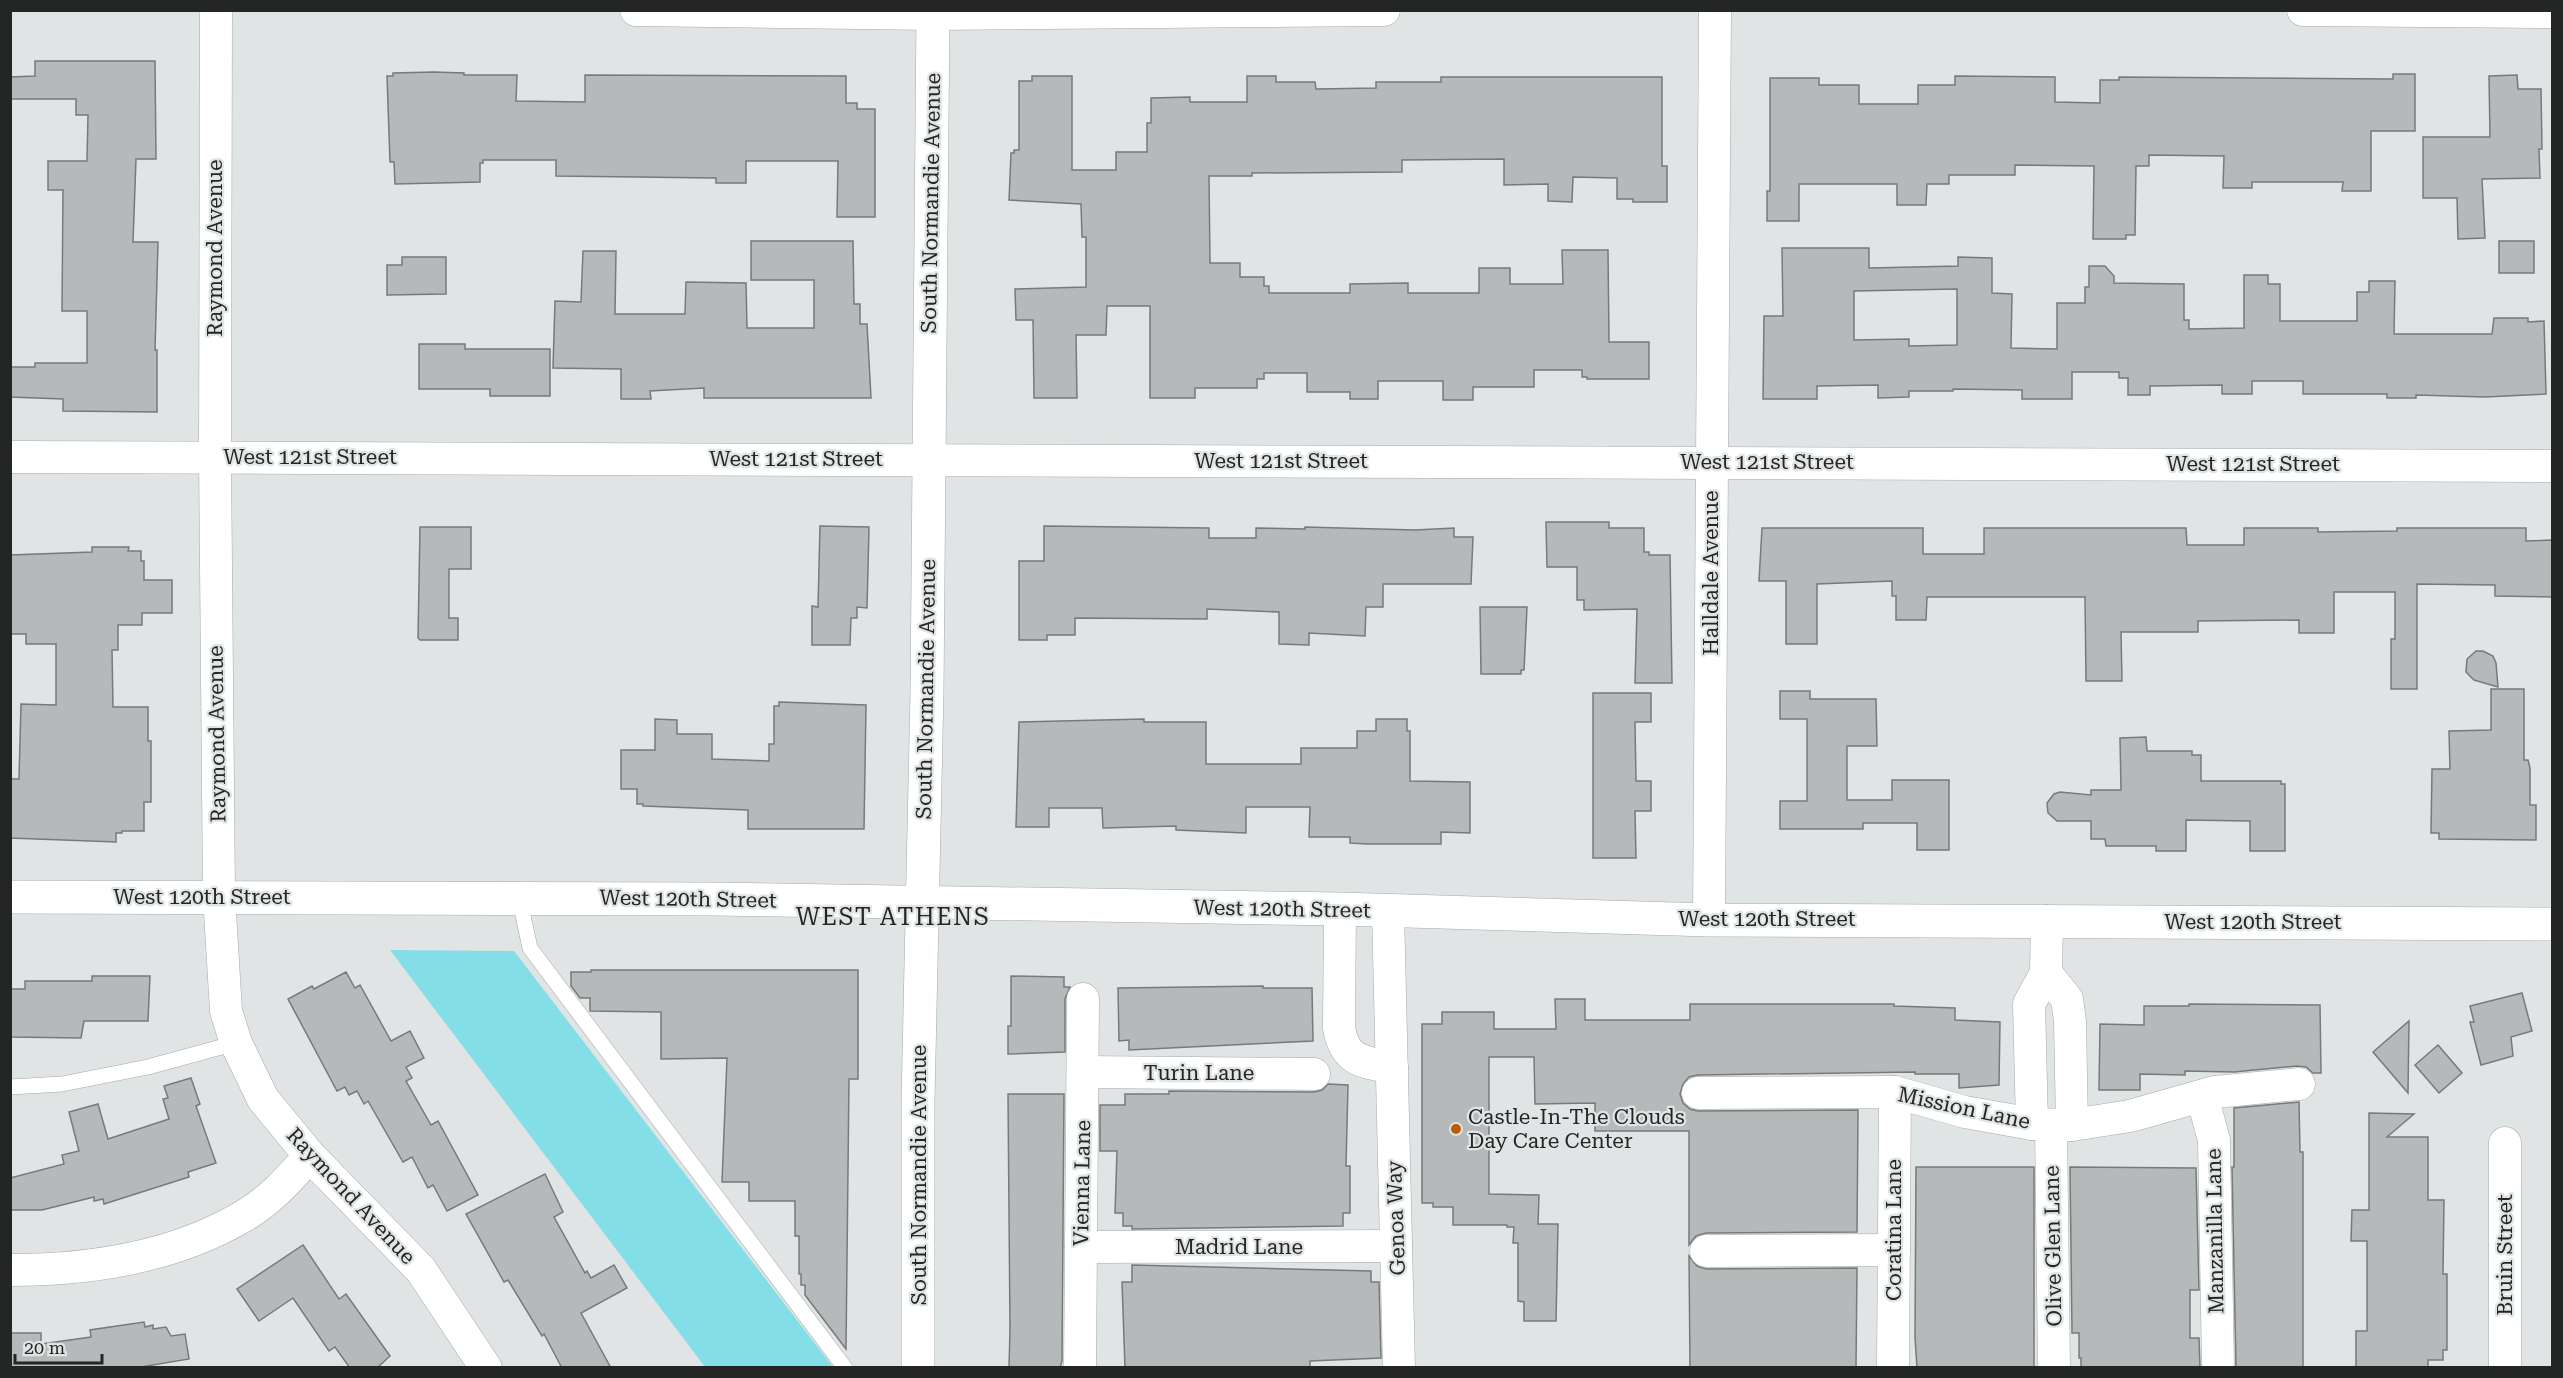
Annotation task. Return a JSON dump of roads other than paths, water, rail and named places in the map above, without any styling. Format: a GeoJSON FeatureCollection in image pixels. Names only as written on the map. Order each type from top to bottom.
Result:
{"type":"FeatureCollection","features":[{"type":"Feature","properties":{"kind":"street","name":"Raymond Avenue"},"geometry":{"type":"LineString","coordinates":[[216,10],[215,457],[219,896],[226,1011],[236,1043],[263,1099],[310,1156],[421,1270],[486,1368]]}},
{"type":"Feature","properties":{"kind":"street"},"geometry":{"type":"LineString","coordinates":[[636,10],[933,12],[1384,10]]}},
{"type":"Feature","properties":{"kind":"street","name":"Halldale Avenue"},"geometry":{"type":"LineString","coordinates":[[1709,920],[1715,10]]}},
{"type":"Feature","properties":{"kind":"street"},"geometry":{"type":"LineString","coordinates":[[2303,10],[2553,12]]}},
{"type":"Feature","properties":{"kind":"street","name":"South Normandie Avenue"},"geometry":{"type":"LineString","coordinates":[[918,1368],[918,1101],[929,459],[933,12]]}},
{"type":"Feature","properties":{"kind":"street","name":"West 121st Street"},"geometry":{"type":"LineString","coordinates":[[10,457],[2553,466]]}},
{"type":"Feature","properties":{"kind":"street","name":"West 120th Street"},"geometry":{"type":"LineString","coordinates":[[10,897],[519,897],[922,901],[1340,909],[1709,920],[2553,924]]}},
{"type":"Feature","properties":{"kind":"street"},"geometry":{"type":"LineString","coordinates":[[1340,909],[1339,1028],[1342,1046],[1351,1055],[1392,1068]]}},
{"type":"Feature","properties":{"kind":"street","name":"Genoa Way"},"geometry":{"type":"LineString","coordinates":[[1388,911],[1399,1368]]}},
{"type":"Feature","properties":{"kind":"street","name":"Olive Glen Lane"},"geometry":{"type":"LineString","coordinates":[[2047,921],[2046,973],[2029,1004],[2052,1125]]}},
{"type":"Feature","properties":{"kind":"street","name":"Olive Glen Lane"},"geometry":{"type":"LineString","coordinates":[[2046,973],[2067,999],[2070,1021],[2052,1125],[2054,1368]]}},
{"type":"Feature","properties":{"kind":"street","name":"Vienna Lane"},"geometry":{"type":"LineString","coordinates":[[1080,1368],[1083,999]]}},
{"type":"Feature","properties":{"kind":"street","name":"Turin Lane"},"geometry":{"type":"LineString","coordinates":[[1084,1072],[1314,1074]]}},
{"type":"Feature","properties":{"kind":"street","name":"Mission Lane"},"geometry":{"type":"LineString","coordinates":[[1698,1093],[1895,1092],[1965,1112],[2052,1125],[2130,1116],[2202,1096],[2299,1084]]}},
{"type":"Feature","properties":{"kind":"street","name":"Coratina Lane"},"geometry":{"type":"LineString","coordinates":[[1893,1368],[1895,1092]]}},
{"type":"Feature","properties":{"kind":"street","name":"Manzanilla Lane"},"geometry":{"type":"LineString","coordinates":[[2202,1096],[2214,1140],[2218,1368]]}},
{"type":"Feature","properties":{"kind":"street","name":"Bruin Street"},"geometry":{"type":"LineString","coordinates":[[2505,1143],[2505,1368]]}},
{"type":"Feature","properties":{"kind":"street"},"geometry":{"type":"LineString","coordinates":[[10,1270],[82,1266],[134,1259],[179,1246],[243,1217],[279,1190],[310,1156]]}},
{"type":"Feature","properties":{"kind":"street","name":"Madrid Lane"},"geometry":{"type":"LineString","coordinates":[[1080,1247],[1396,1246]]}},
{"type":"Feature","properties":{"kind":"street"},"geometry":{"type":"LineString","coordinates":[[1706,1251],[1894,1250]]}},
{"type":"Feature","properties":{"kind":"lane"},"geometry":{"type":"LineString","coordinates":[[519,897],[530,948],[845,1368]]}},
{"type":"Feature","properties":{"kind":"lane"},"geometry":{"type":"LineString","coordinates":[[10,1087],[62,1084],[148,1067],[236,1043]]}},
{"type":"Feature","properties":{"kind":"place","name":"Castle-In-The Clouds Day Care Center"},"geometry":{"type":"Point","coordinates":[1456,1129]}},
{"type":"Feature","properties":{"kind":"district","name":"WEST ATHENS"},"geometry":{"type":"Point","coordinates":[893,917]}}]}
